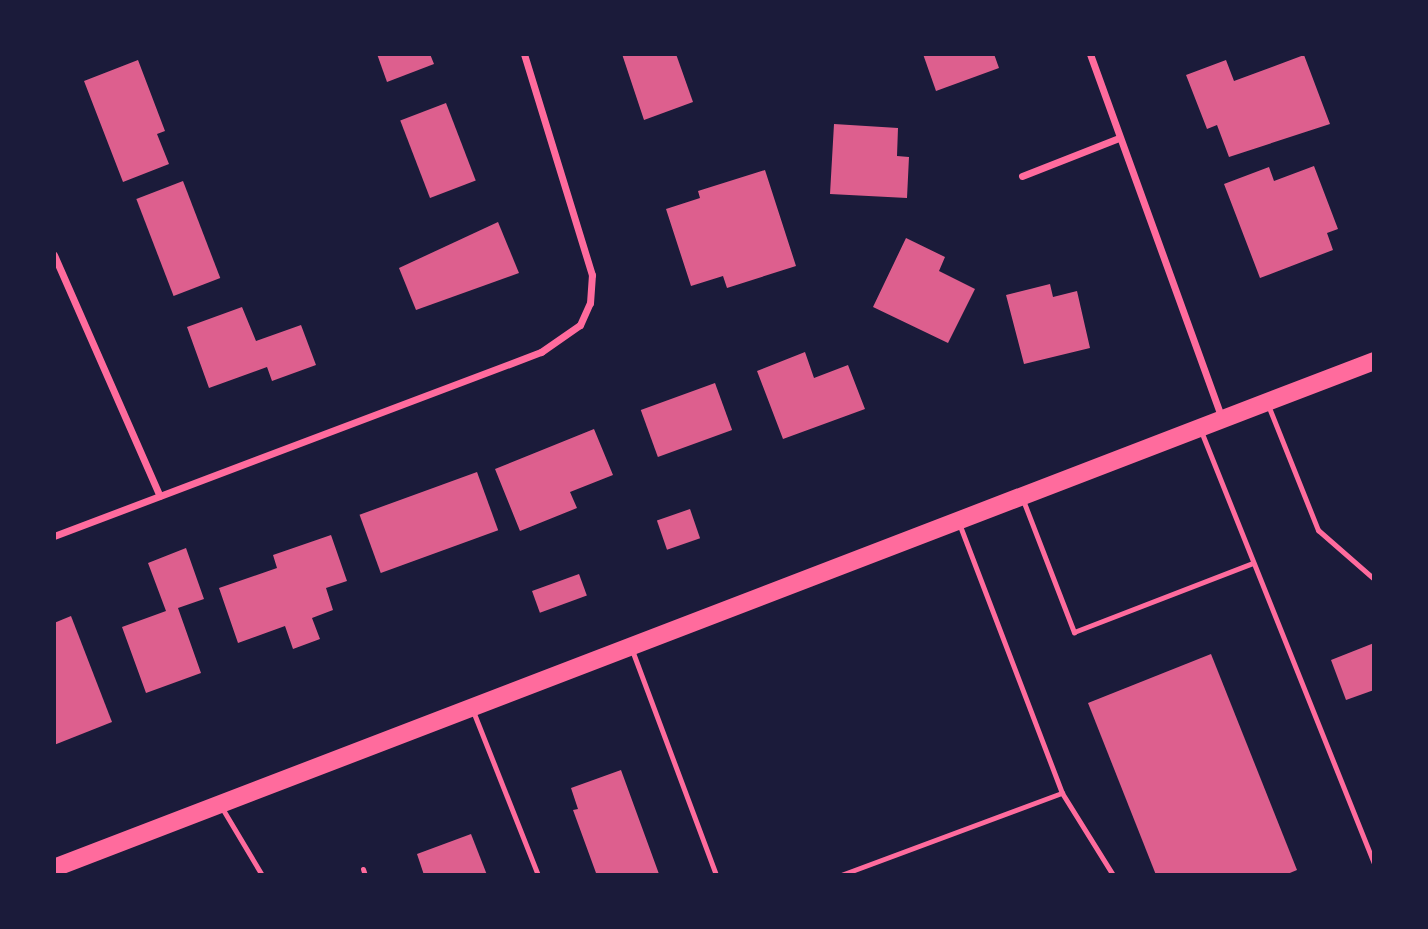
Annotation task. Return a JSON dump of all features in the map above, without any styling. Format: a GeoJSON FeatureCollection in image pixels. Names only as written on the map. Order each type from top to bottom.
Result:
{"type":"FeatureCollection","features":[{"type":"Feature","properties":{"kind":"main road"},"geometry":{"type":"LineString","coordinates":[[54,868],[1374,362]]}},
{"type":"Feature","properties":{"kind":"street"},"geometry":{"type":"LineString","coordinates":[[54,536],[541,352],[580,325],[590,303],[592,275],[524,54]]}},
{"type":"Feature","properties":{"kind":"street"},"geometry":{"type":"LineString","coordinates":[[1090,54],[1222,420]]}},
{"type":"Feature","properties":{"kind":"street"},"geometry":{"type":"LineString","coordinates":[[1022,176],[1119,138]]}},
{"type":"Feature","properties":{"kind":"street"},"geometry":{"type":"LineString","coordinates":[[54,255],[160,496]]}},
{"type":"Feature","properties":{"kind":"lane"},"geometry":{"type":"LineString","coordinates":[[1267,402],[1318,530],[1374,579]]}},
{"type":"Feature","properties":{"kind":"lane"},"geometry":{"type":"LineString","coordinates":[[1200,428],[1374,864]]}},
{"type":"Feature","properties":{"kind":"lane"},"geometry":{"type":"LineString","coordinates":[[1021,497],[1074,632],[1253,563]]}},
{"type":"Feature","properties":{"kind":"lane"},"geometry":{"type":"LineString","coordinates":[[958,521],[1062,793],[1113,875]]}},
{"type":"Feature","properties":{"kind":"lane"},"geometry":{"type":"LineString","coordinates":[[631,647],[716,875]]}},
{"type":"Feature","properties":{"kind":"lane"},"geometry":{"type":"LineString","coordinates":[[471,708],[538,875]]}},
{"type":"Feature","properties":{"kind":"lane"},"geometry":{"type":"LineString","coordinates":[[841,875],[1062,793]]}},
{"type":"Feature","properties":{"kind":"lane"},"geometry":{"type":"LineString","coordinates":[[221,806],[262,875]]}},
{"type":"Feature","properties":{"kind":"building"},"geometry":{"type":"Polygon","coordinates":[[[377,54],[430,54],[434,64],[387,82],[377,54]]]}},
{"type":"Feature","properties":{"kind":"building"},"geometry":{"type":"Polygon","coordinates":[[[622,54],[676,54],[693,102],[644,120],[622,54]]]}},
{"type":"Feature","properties":{"kind":"building"},"geometry":{"type":"Polygon","coordinates":[[[923,54],[994,54],[999,68],[936,91],[923,54]]]}},
{"type":"Feature","properties":{"kind":"building"},"geometry":{"type":"Polygon","coordinates":[[[1304,55],[1330,124],[1229,157],[1217,125],[1207,129],[1186,75],[1226,60],[1234,81],[1304,55]]]}},
{"type":"Feature","properties":{"kind":"building"},"geometry":{"type":"Polygon","coordinates":[[[138,60],[165,131],[157,134],[169,164],[123,182],[84,81],[138,60]]]}},
{"type":"Feature","properties":{"kind":"building"},"geometry":{"type":"Polygon","coordinates":[[[446,103],[476,180],[430,198],[400,121],[446,103]]]}},
{"type":"Feature","properties":{"kind":"building"},"geometry":{"type":"Polygon","coordinates":[[[834,124],[898,128],[897,156],[909,157],[907,198],[830,194],[834,124]]]}},
{"type":"Feature","properties":{"kind":"building"},"geometry":{"type":"Polygon","coordinates":[[[1314,166],[1338,229],[1327,233],[1333,250],[1260,278],[1224,184],[1269,167],[1274,181],[1314,166]]]}},
{"type":"Feature","properties":{"kind":"building"},"geometry":{"type":"Polygon","coordinates":[[[765,170],[796,266],[727,288],[723,276],[691,286],[666,209],[700,198],[698,191],[765,170]]]}},
{"type":"Feature","properties":{"kind":"building"},"geometry":{"type":"Polygon","coordinates":[[[183,181],[220,278],[174,296],[136,199],[183,181]]]}},
{"type":"Feature","properties":{"kind":"building"},"geometry":{"type":"Polygon","coordinates":[[[498,222],[519,273],[416,310],[399,268],[498,222]]]}},
{"type":"Feature","properties":{"kind":"building"},"geometry":{"type":"Polygon","coordinates":[[[906,238],[945,257],[939,271],[975,289],[948,343],[873,307],[906,238]]]}},
{"type":"Feature","properties":{"kind":"building"},"geometry":{"type":"Polygon","coordinates":[[[1050,284],[1053,297],[1077,291],[1090,348],[1024,364],[1006,295],[1050,284]]]}},
{"type":"Feature","properties":{"kind":"building"},"geometry":{"type":"Polygon","coordinates":[[[242,307],[256,341],[301,325],[316,365],[272,381],[267,367],[209,388],[187,327],[242,307]]]}},
{"type":"Feature","properties":{"kind":"building"},"geometry":{"type":"Polygon","coordinates":[[[805,352],[814,378],[848,365],[865,409],[783,439],[757,371],[805,352]]]}},
{"type":"Feature","properties":{"kind":"building"},"geometry":{"type":"Polygon","coordinates":[[[715,383],[732,430],[658,457],[641,410],[715,383]]]}},
{"type":"Feature","properties":{"kind":"building"},"geometry":{"type":"Polygon","coordinates":[[[594,429],[613,475],[570,492],[577,508],[520,531],[495,469],[594,429]]]}},
{"type":"Feature","properties":{"kind":"building"},"geometry":{"type":"Polygon","coordinates":[[[477,472],[498,530],[381,573],[360,515],[477,472]]]}},
{"type":"Feature","properties":{"kind":"building"},"geometry":{"type":"Polygon","coordinates":[[[690,509],[700,538],[667,550],[657,520],[690,509]]]}},
{"type":"Feature","properties":{"kind":"building"},"geometry":{"type":"Polygon","coordinates":[[[331,535],[347,581],[326,588],[333,610],[312,618],[320,639],[293,649],[285,626],[238,643],[219,588],[277,568],[273,555],[331,535]]]}},
{"type":"Feature","properties":{"kind":"building"},"geometry":{"type":"Polygon","coordinates":[[[186,548],[204,599],[178,608],[201,673],[146,693],[122,627],[166,611],[148,563],[186,548]]]}},
{"type":"Feature","properties":{"kind":"building"},"geometry":{"type":"Polygon","coordinates":[[[579,574],[587,596],[540,613],[532,591],[579,574]]]}},
{"type":"Feature","properties":{"kind":"building"},"geometry":{"type":"Polygon","coordinates":[[[71,616],[112,722],[54,745],[54,623],[71,616]]]}},
{"type":"Feature","properties":{"kind":"building"},"geometry":{"type":"Polygon","coordinates":[[[1374,643],[1374,690],[1346,700],[1331,660],[1374,643]]]}},
{"type":"Feature","properties":{"kind":"building"},"geometry":{"type":"Polygon","coordinates":[[[1211,654],[1297,870],[1285,875],[1156,875],[1088,703],[1211,654]]]}},
{"type":"Feature","properties":{"kind":"building"},"geometry":{"type":"Polygon","coordinates":[[[621,770],[659,874],[657,875],[596,873],[573,810],[578,809],[571,788],[621,770]]]}},
{"type":"Feature","properties":{"kind":"building"},"geometry":{"type":"Polygon","coordinates":[[[471,834],[487,875],[424,875],[417,854],[471,834]]]}}]}
